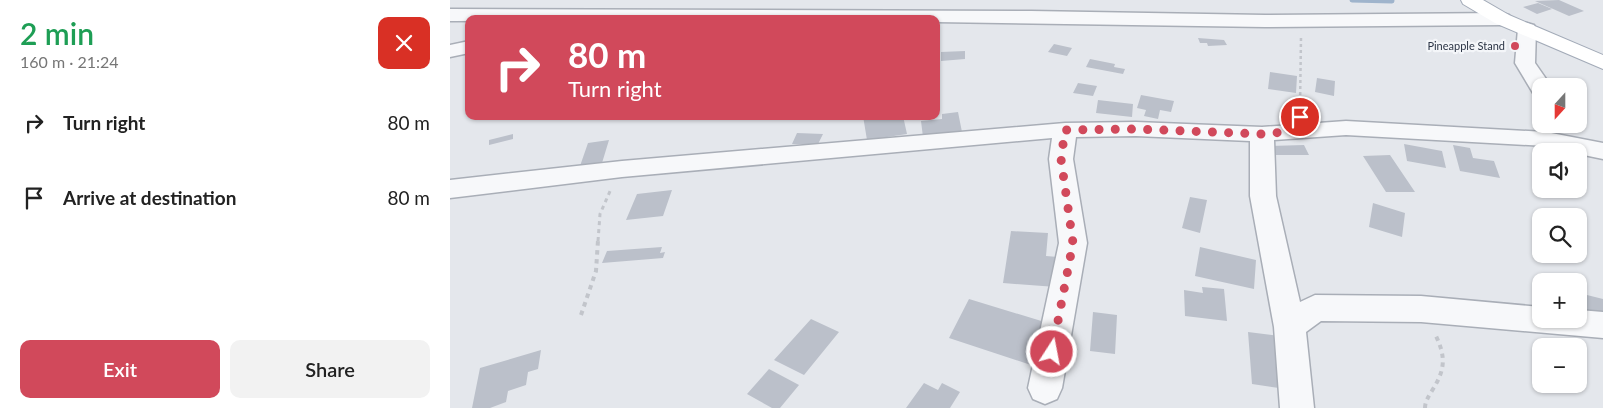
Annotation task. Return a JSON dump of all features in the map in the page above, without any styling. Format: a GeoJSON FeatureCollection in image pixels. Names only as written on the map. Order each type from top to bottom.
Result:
{"type":"FeatureCollection","features":[{"type":"Feature","properties":{"kind":"main road"},"geometry":{"type":"LineString","coordinates":[[1470,0],[1502,19],[1603,63]]}},
{"type":"Feature","properties":{"kind":"street"},"geometry":{"type":"LineString","coordinates":[[450,15],[465,15]]}},
{"type":"Feature","properties":{"kind":"street"},"geometry":{"type":"LineString","coordinates":[[940,17],[1301,21],[1502,19]]}},
{"type":"Feature","properties":{"kind":"street"},"geometry":{"type":"LineString","coordinates":[[1527,29],[1525,62],[1535,78]]}},
{"type":"Feature","properties":{"kind":"street"},"geometry":{"type":"LineString","coordinates":[[450,51],[465,49]]}},
{"type":"Feature","properties":{"kind":"street"},"geometry":{"type":"LineString","coordinates":[[450,189],[622,169],[1065,130],[1136,129],[1273,133],[1346,128],[1532,131]]}},
{"type":"Feature","properties":{"kind":"street"},"geometry":{"type":"LineString","coordinates":[[1045,388],[1073,243],[1061,159],[1065,130]]}},
{"type":"Feature","properties":{"kind":"street"},"geometry":{"type":"LineString","coordinates":[[1273,133],[1263,196],[1290,327],[1297,408]]}},
{"type":"Feature","properties":{"kind":"street"},"geometry":{"type":"LineString","coordinates":[[1557,133],[1603,151]]}},
{"type":"Feature","properties":{"kind":"street"},"geometry":{"type":"LineString","coordinates":[[1290,327],[1316,308],[1421,309],[1603,325]]}},
{"type":"Feature","properties":{"kind":"path"},"geometry":{"type":"LineString","coordinates":[[1273,133],[1300,117],[1301,21]]}},
{"type":"Feature","properties":{"kind":"path"},"geometry":{"type":"LineString","coordinates":[[581,315],[596,271],[600,214],[622,169]]}},
{"type":"Feature","properties":{"kind":"path"},"geometry":{"type":"LineString","coordinates":[[1421,309],[1444,351],[1445,366],[1424,402],[1425,408]]}},
{"type":"Feature","properties":{"kind":"building"},"geometry":{"type":"Polygon","coordinates":[[[1559,0],[1584,11],[1569,16],[1535,1],[1559,0]]]}},
{"type":"Feature","properties":{"kind":"building"},"geometry":{"type":"Polygon","coordinates":[[[1538,3],[1552,9],[1537,14],[1523,7],[1538,3]]]}},
{"type":"Feature","properties":{"kind":"building"},"geometry":{"type":"Polygon","coordinates":[[[1198,38],[1224,40],[1227,45],[1208,46],[1207,43],[1200,43],[1198,38]]]}},
{"type":"Feature","properties":{"kind":"building"},"geometry":{"type":"Polygon","coordinates":[[[1054,44],[1072,48],[1067,56],[1048,52],[1054,44]]]}},
{"type":"Feature","properties":{"kind":"building"},"geometry":{"type":"Polygon","coordinates":[[[965,51],[965,59],[941,61],[941,52],[965,51]]]}},
{"type":"Feature","properties":{"kind":"building"},"geometry":{"type":"Polygon","coordinates":[[[1090,59],[1115,64],[1114,67],[1125,69],[1123,74],[1086,67],[1090,59]]]}},
{"type":"Feature","properties":{"kind":"building"},"geometry":{"type":"Polygon","coordinates":[[[1270,72],[1297,76],[1296,93],[1268,89],[1270,72]]]}},
{"type":"Feature","properties":{"kind":"building"},"geometry":{"type":"Polygon","coordinates":[[[1317,78],[1335,81],[1334,96],[1315,92],[1317,78]]]}},
{"type":"Feature","properties":{"kind":"building"},"geometry":{"type":"Polygon","coordinates":[[[1078,83],[1097,86],[1093,96],[1073,93],[1078,83]]]}},
{"type":"Feature","properties":{"kind":"building"},"geometry":{"type":"Polygon","coordinates":[[[1141,95],[1174,101],[1171,112],[1160,110],[1158,119],[1144,116],[1146,110],[1137,108],[1141,95]]]}},
{"type":"Feature","properties":{"kind":"building"},"geometry":{"type":"Polygon","coordinates":[[[1098,100],[1133,104],[1132,117],[1096,113],[1098,100]]]}},
{"type":"Feature","properties":{"kind":"building"},"geometry":{"type":"Polygon","coordinates":[[[958,112],[962,132],[923,137],[921,121],[940,120],[942,119],[942,114],[958,112]]]}},
{"type":"Feature","properties":{"kind":"building"},"geometry":{"type":"Polygon","coordinates":[[[864,120],[904,120],[907,134],[867,140],[864,120]]]}},
{"type":"Feature","properties":{"kind":"building"},"geometry":{"type":"Polygon","coordinates":[[[797,133],[823,134],[818,144],[792,144],[797,133]]]}},
{"type":"Feature","properties":{"kind":"building"},"geometry":{"type":"Polygon","coordinates":[[[513,134],[513,139],[489,145],[489,140],[513,134]]]}},
{"type":"Feature","properties":{"kind":"building"},"geometry":{"type":"Polygon","coordinates":[[[609,140],[602,163],[580,166],[588,143],[609,140]]]}},
{"type":"Feature","properties":{"kind":"building"},"geometry":{"type":"Polygon","coordinates":[[[1404,144],[1442,151],[1446,168],[1407,161],[1404,144]]]}},
{"type":"Feature","properties":{"kind":"building"},"geometry":{"type":"Polygon","coordinates":[[[1304,145],[1309,155],[1274,155],[1269,146],[1304,145]]]}},
{"type":"Feature","properties":{"kind":"building"},"geometry":{"type":"Polygon","coordinates":[[[1453,145],[1470,148],[1473,158],[1494,161],[1500,178],[1460,171],[1453,145]]]}},
{"type":"Feature","properties":{"kind":"building"},"geometry":{"type":"Polygon","coordinates":[[[1390,155],[1415,192],[1386,192],[1363,156],[1390,155]]]}},
{"type":"Feature","properties":{"kind":"building"},"geometry":{"type":"Polygon","coordinates":[[[672,190],[663,216],[626,220],[637,194],[672,190]]]}},
{"type":"Feature","properties":{"kind":"building"},"geometry":{"type":"Polygon","coordinates":[[[1190,197],[1207,200],[1200,233],[1182,228],[1190,197]]]}},
{"type":"Feature","properties":{"kind":"building"},"geometry":{"type":"Polygon","coordinates":[[[1373,203],[1405,213],[1402,237],[1369,227],[1373,203]]]}},
{"type":"Feature","properties":{"kind":"building"},"geometry":{"type":"Polygon","coordinates":[[[1011,231],[1048,233],[1046,256],[1058,257],[1056,287],[1003,283],[1011,231]]]}},
{"type":"Feature","properties":{"kind":"building"},"geometry":{"type":"Polygon","coordinates":[[[662,247],[660,253],[665,252],[663,258],[602,263],[607,251],[662,247]]]}},
{"type":"Feature","properties":{"kind":"building"},"geometry":{"type":"Polygon","coordinates":[[[1200,247],[1256,260],[1254,289],[1195,276],[1200,247]]]}},
{"type":"Feature","properties":{"kind":"building"},"geometry":{"type":"Polygon","coordinates":[[[1202,287],[1224,289],[1227,321],[1185,316],[1184,290],[1203,293],[1202,287]]]}},
{"type":"Feature","properties":{"kind":"building"},"geometry":{"type":"Polygon","coordinates":[[[1587,295],[1603,299],[1603,320],[1587,316],[1587,295]]]}},
{"type":"Feature","properties":{"kind":"building"},"geometry":{"type":"Polygon","coordinates":[[[969,299],[1048,323],[1031,365],[949,338],[969,299]]]}},
{"type":"Feature","properties":{"kind":"building"},"geometry":{"type":"Polygon","coordinates":[[[1093,312],[1117,315],[1115,354],[1090,351],[1093,312]]]}},
{"type":"Feature","properties":{"kind":"building"},"geometry":{"type":"Polygon","coordinates":[[[811,319],[839,332],[804,375],[774,360],[811,319]]]}},
{"type":"Feature","properties":{"kind":"building"},"geometry":{"type":"Polygon","coordinates":[[[1248,332],[1280,336],[1286,389],[1252,384],[1248,332]]]}},
{"type":"Feature","properties":{"kind":"building"},"geometry":{"type":"Polygon","coordinates":[[[541,350],[538,369],[528,372],[526,385],[508,391],[506,402],[490,408],[472,408],[480,368],[541,350]]]}},
{"type":"Feature","properties":{"kind":"building"},"geometry":{"type":"Polygon","coordinates":[[[769,369],[799,385],[780,408],[772,408],[747,394],[769,369]]]}},
{"type":"Feature","properties":{"kind":"building"},"geometry":{"type":"Polygon","coordinates":[[[924,383],[938,390],[942,383],[960,392],[950,408],[906,408],[924,383]]]}},
{"type":"Feature","properties":{"kind":"waterway"},"geometry":{"type":"LineString","coordinates":[[1352,0],[1392,1]]}},
{"type":"Feature","properties":{"kind":"place","name":"Pineapple Stand"},"geometry":{"type":"Point","coordinates":[1515,46]}},
{"type":"Feature","properties":{"kind":"route"},"geometry":{"type":"LineString","coordinates":[[1052,352],[1073,243],[1061,159],[1065,130],[1136,129],[1262,134],[1284,132],[1300,117]]}}]}
